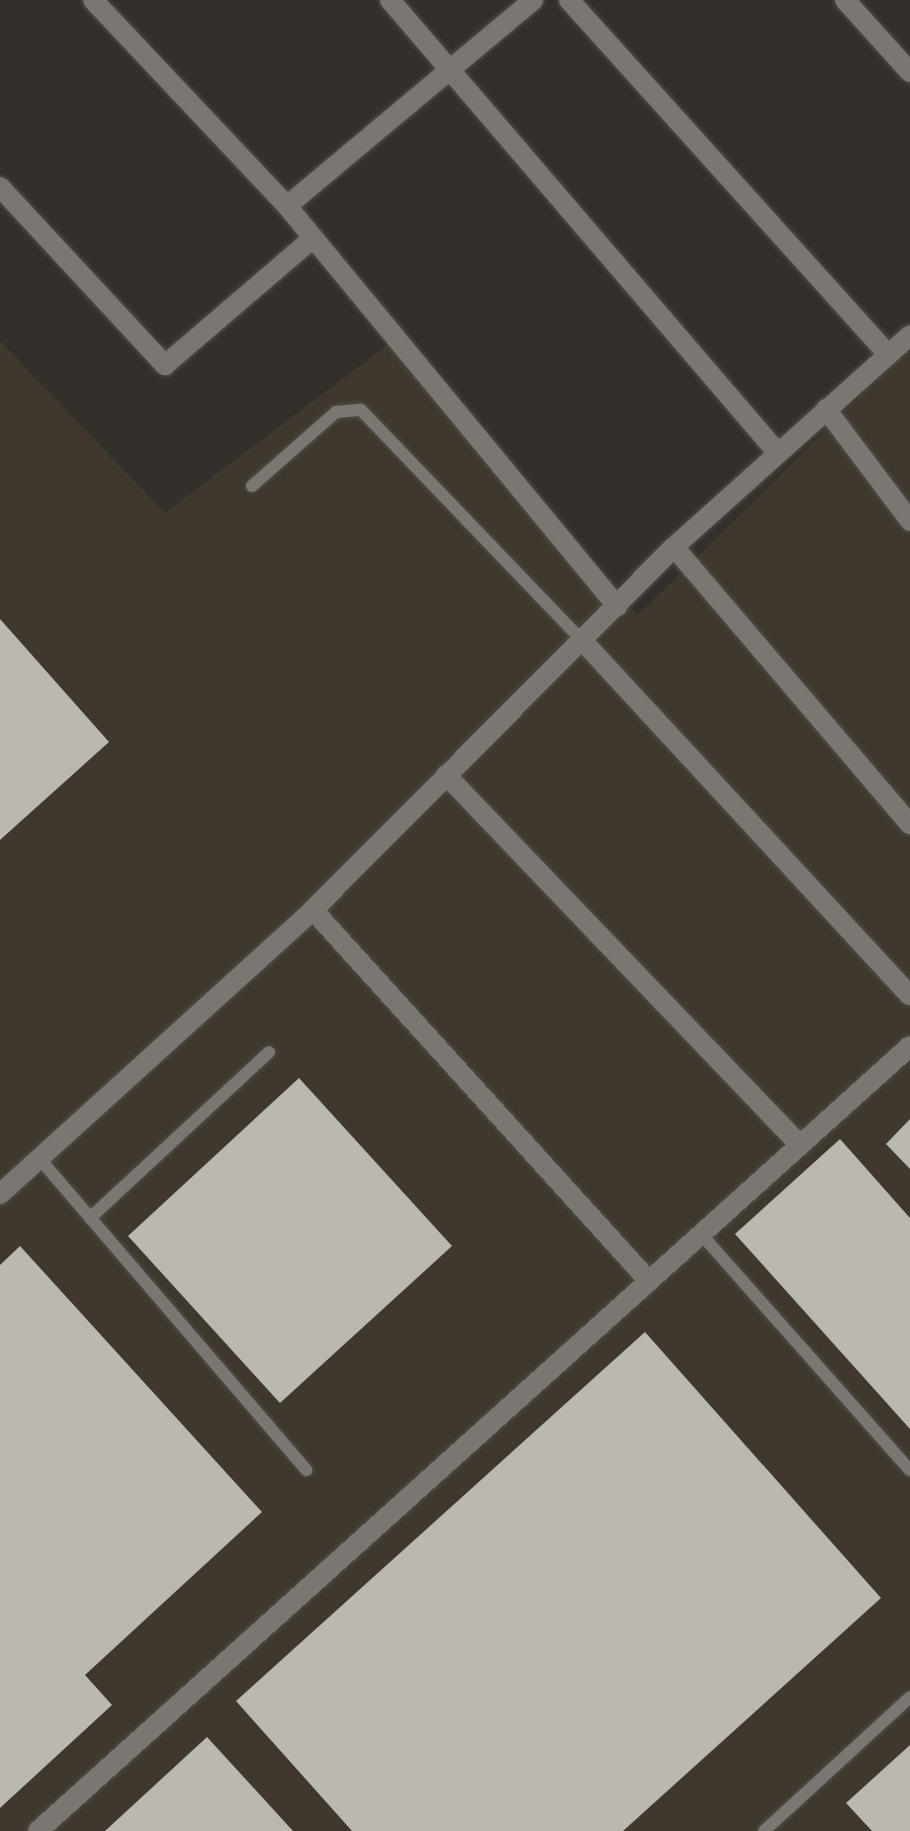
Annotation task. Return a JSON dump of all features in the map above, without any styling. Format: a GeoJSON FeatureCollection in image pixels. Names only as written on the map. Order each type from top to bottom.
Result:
{"type":"FeatureCollection","features":[{"type":"Feature","properties":{"kind":"street"},"geometry":{"type":"LineString","coordinates":[[93,0],[287,206],[617,606]]}},
{"type":"Feature","properties":{"kind":"street"},"geometry":{"type":"LineString","coordinates":[[390,0],[776,451]]}},
{"type":"Feature","properties":{"kind":"street"},"geometry":{"type":"LineString","coordinates":[[287,206],[533,0]]}},
{"type":"Feature","properties":{"kind":"street"},"geometry":{"type":"LineString","coordinates":[[569,0],[888,354]]}},
{"type":"Feature","properties":{"kind":"street"},"geometry":{"type":"LineString","coordinates":[[845,0],[910,72]]}},
{"type":"Feature","properties":{"kind":"street"},"geometry":{"type":"LineString","coordinates":[[0,187],[165,365],[312,239]]}},
{"type":"Feature","properties":{"kind":"street"},"geometry":{"type":"LineString","coordinates":[[0,1194],[313,910],[580,638],[617,606],[674,547],[776,451],[910,335]]}},
{"type":"Feature","properties":{"kind":"street"},"geometry":{"type":"LineString","coordinates":[[826,409],[910,521]]}},
{"type":"Feature","properties":{"kind":"street"},"geometry":{"type":"LineString","coordinates":[[674,547],[910,824]]}},
{"type":"Feature","properties":{"kind":"street"},"geometry":{"type":"LineString","coordinates":[[580,638],[910,995]]}},
{"type":"Feature","properties":{"kind":"street"},"geometry":{"type":"LineString","coordinates":[[446,775],[800,1145]]}},
{"type":"Feature","properties":{"kind":"street"},"geometry":{"type":"LineString","coordinates":[[313,910],[649,1281]]}},
{"type":"Feature","properties":{"kind":"street"},"geometry":{"type":"LineString","coordinates":[[38,1831],[910,1046]]}},
{"type":"Feature","properties":{"kind":"lane"},"geometry":{"type":"LineString","coordinates":[[252,486],[336,412],[361,410],[580,638]]}},
{"type":"Feature","properties":{"kind":"lane"},"geometry":{"type":"LineString","coordinates":[[90,1218],[269,1052]]}},
{"type":"Feature","properties":{"kind":"lane"},"geometry":{"type":"LineString","coordinates":[[39,1158],[306,1470]]}},
{"type":"Feature","properties":{"kind":"lane"},"geometry":{"type":"LineString","coordinates":[[701,1234],[910,1470]]}},
{"type":"Feature","properties":{"kind":"lane"},"geometry":{"type":"LineString","coordinates":[[764,1831],[910,1697]]}},
{"type":"Feature","properties":{"kind":"shaded area"},"geometry":{"type":"Polygon","coordinates":[[[0,341],[165,513],[390,343],[638,615],[910,347],[910,1831],[0,1831],[0,341]]]}},
{"type":"Feature","properties":{"kind":"building"},"geometry":{"type":"Polygon","coordinates":[[[0,619],[109,742],[0,840],[0,619]]]}},
{"type":"Feature","properties":{"kind":"building"},"geometry":{"type":"Polygon","coordinates":[[[299,1078],[452,1246],[280,1403],[128,1236],[299,1078]]]}},
{"type":"Feature","properties":{"kind":"building"},"geometry":{"type":"Polygon","coordinates":[[[910,1119],[910,1169],[886,1144],[910,1119]]]}},
{"type":"Feature","properties":{"kind":"building"},"geometry":{"type":"Polygon","coordinates":[[[840,1139],[910,1218],[910,1429],[735,1234],[840,1139]]]}},
{"type":"Feature","properties":{"kind":"building"},"geometry":{"type":"Polygon","coordinates":[[[20,1246],[262,1512],[85,1675],[112,1705],[0,1808],[0,1265],[20,1246]]]}},
{"type":"Feature","properties":{"kind":"building"},"geometry":{"type":"Polygon","coordinates":[[[645,1332],[881,1598],[623,1831],[352,1831],[236,1701],[645,1332]]]}},
{"type":"Feature","properties":{"kind":"building"},"geometry":{"type":"Polygon","coordinates":[[[207,1737],[293,1831],[105,1831],[207,1737]]]}},
{"type":"Feature","properties":{"kind":"building"},"geometry":{"type":"Polygon","coordinates":[[[910,1745],[910,1831],[872,1831],[846,1803],[910,1745]]]}}]}
